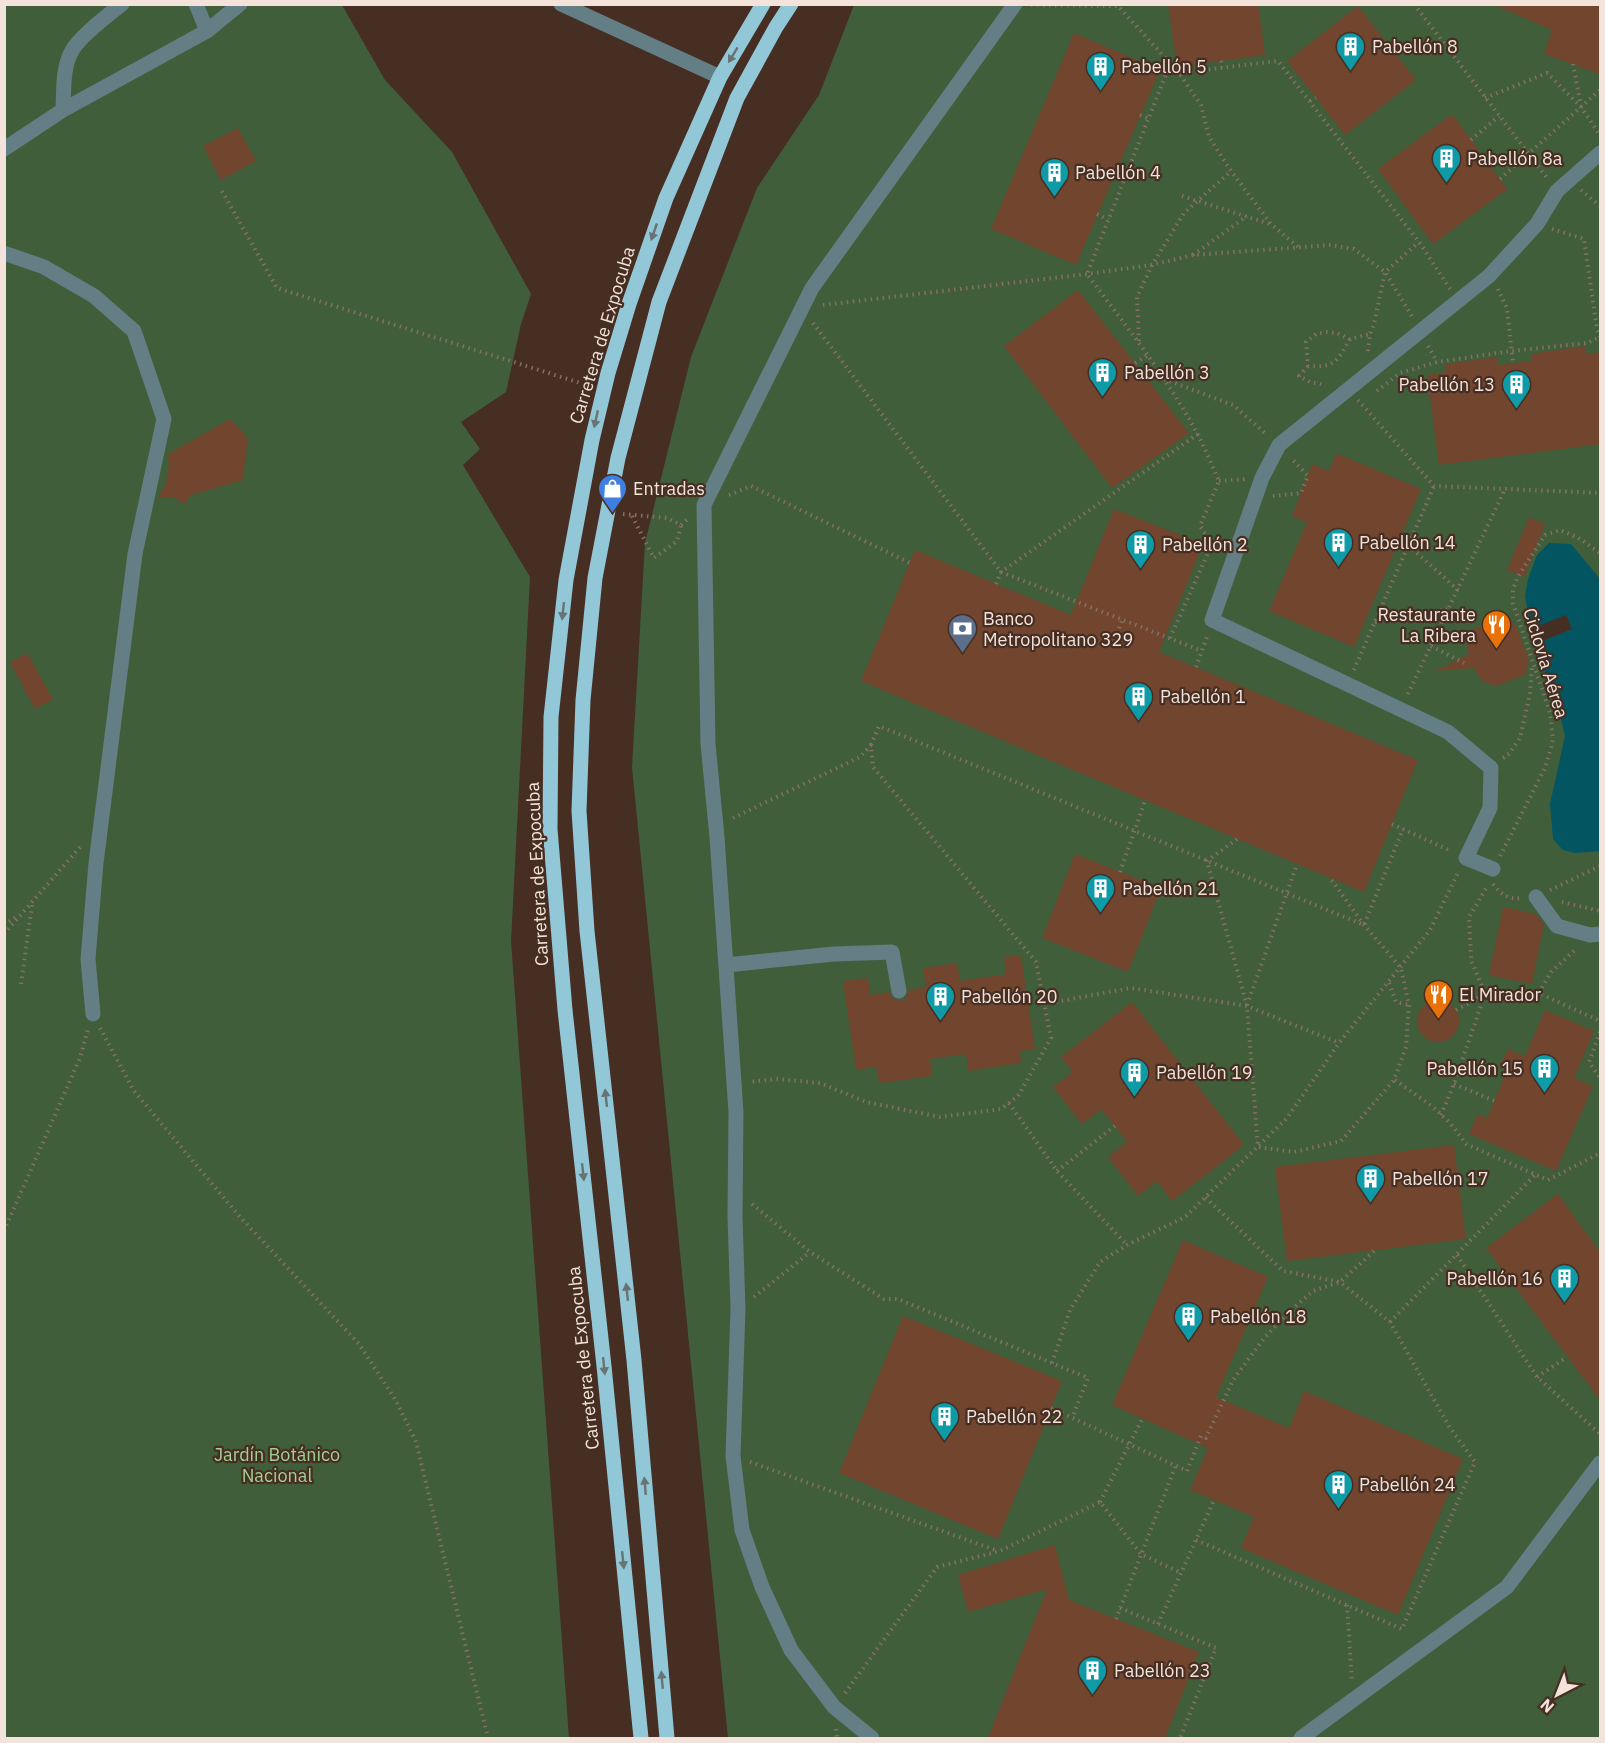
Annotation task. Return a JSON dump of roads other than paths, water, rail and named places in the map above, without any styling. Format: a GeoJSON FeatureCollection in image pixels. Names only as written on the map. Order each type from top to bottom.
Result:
{"type":"FeatureCollection","features":[{"type":"Feature","properties":{"kind":"main road","name":"Carretera de Expocuba"},"geometry":{"type":"LineString","coordinates":[[641,1738],[604,1366],[565,1010],[550,829],[551,717],[566,580],[603,389],[629,304],[666,198],[720,77],[763,4]]}},
{"type":"Feature","properties":{"kind":"main road"},"geometry":{"type":"LineString","coordinates":[[666,1738],[634,1359],[587,931],[579,811],[583,700],[595,578],[607,513],[618,458],[659,302],[737,98],[791,4]]}},
{"type":"Feature","properties":{"kind":"street"},"geometry":{"type":"LineString","coordinates":[[63,110],[65,74],[72,49],[122,4]]}},
{"type":"Feature","properties":{"kind":"street"},"geometry":{"type":"LineString","coordinates":[[196,4],[207,31]]}},
{"type":"Feature","properties":{"kind":"street"},"geometry":{"type":"LineString","coordinates":[[4,149],[63,110],[207,31],[240,4]]}},
{"type":"Feature","properties":{"kind":"street"},"geometry":{"type":"LineString","coordinates":[[561,4],[720,77]]}},
{"type":"Feature","properties":{"kind":"street"},"geometry":{"type":"LineString","coordinates":[[872,1738],[834,1707],[792,1650],[762,1587],[742,1530],[733,1456],[738,1310],[736,1112],[708,744],[704,505],[812,288],[1015,4]]}},
{"type":"Feature","properties":{"kind":"street"},"geometry":{"type":"LineString","coordinates":[[1492,875],[1466,858],[1490,808],[1491,768],[1448,732],[1212,620],[1262,477],[1279,445],[1489,276],[1537,224],[1557,191],[1600,153]]}},
{"type":"Feature","properties":{"kind":"street"},"geometry":{"type":"LineString","coordinates":[[4,253],[44,267],[94,296],[134,331],[164,419],[135,554],[101,824],[88,959],[93,1014]]}},
{"type":"Feature","properties":{"kind":"street"},"geometry":{"type":"LineString","coordinates":[[1536,897],[1557,926],[1595,935]]}},
{"type":"Feature","properties":{"kind":"street"},"geometry":{"type":"LineString","coordinates":[[726,965],[834,954],[892,952],[899,991]]}},
{"type":"Feature","properties":{"kind":"street"},"geometry":{"type":"LineString","coordinates":[[1301,1738],[1507,1587],[1600,1463]]}},
{"type":"Feature","properties":{"kind":"water"},"geometry":{"type":"Polygon","coordinates":[[[1549,543],[1571,544],[1600,579],[1600,851],[1575,853],[1563,850],[1553,839],[1550,804],[1565,736],[1558,705],[1531,629],[1525,596],[1528,579],[1537,555],[1549,543]]]}},
{"type":"Feature","properties":{"kind":"place","name":"Pabellón 8"},"geometry":{"type":"Point","coordinates":[1351,72]}},
{"type":"Feature","properties":{"kind":"place","name":"Pabellón 5"},"geometry":{"type":"Point","coordinates":[1100,92]}},
{"type":"Feature","properties":{"kind":"place","name":"Pabellón 8a"},"geometry":{"type":"Point","coordinates":[1446,184]}},
{"type":"Feature","properties":{"kind":"place","name":"Pabellón 4"},"geometry":{"type":"Point","coordinates":[1054,198]}},
{"type":"Feature","properties":{"kind":"place","name":"Pabellón 3"},"geometry":{"type":"Point","coordinates":[1103,398]}},
{"type":"Feature","properties":{"kind":"place","name":"Pabellón 13"},"geometry":{"type":"Point","coordinates":[1516,410]}},
{"type":"Feature","properties":{"kind":"place","name":"Entradas"},"geometry":{"type":"Point","coordinates":[612,514]}},
{"type":"Feature","properties":{"kind":"place","name":"Pabellón 14"},"geometry":{"type":"Point","coordinates":[1338,568]}},
{"type":"Feature","properties":{"kind":"place","name":"Pabellón 2"},"geometry":{"type":"Point","coordinates":[1141,570]}},
{"type":"Feature","properties":{"kind":"place","name":"Restaurante La Ribera"},"geometry":{"type":"Point","coordinates":[1497,650]}},
{"type":"Feature","properties":{"kind":"place","name":"Banco Metropolitano 329"},"geometry":{"type":"Point","coordinates":[962,654]}},
{"type":"Feature","properties":{"kind":"place","name":"Pabellón 1"},"geometry":{"type":"Point","coordinates":[1139,722]}},
{"type":"Feature","properties":{"kind":"place","name":"Pabellón 21"},"geometry":{"type":"Point","coordinates":[1101,914]}},
{"type":"Feature","properties":{"kind":"place","name":"El Mirador"},"geometry":{"type":"Point","coordinates":[1438,1020]}},
{"type":"Feature","properties":{"kind":"place","name":"Pabellón 20"},"geometry":{"type":"Point","coordinates":[940,1022]}},
{"type":"Feature","properties":{"kind":"place","name":"Pabellón 15"},"geometry":{"type":"Point","coordinates":[1544,1094]}},
{"type":"Feature","properties":{"kind":"place","name":"Pabellón 19"},"geometry":{"type":"Point","coordinates":[1135,1098]}},
{"type":"Feature","properties":{"kind":"place","name":"Pabellón 17"},"geometry":{"type":"Point","coordinates":[1371,1204]}},
{"type":"Feature","properties":{"kind":"place","name":"Pabellón 16"},"geometry":{"type":"Point","coordinates":[1564,1304]}},
{"type":"Feature","properties":{"kind":"place","name":"Pabellón 18"},"geometry":{"type":"Point","coordinates":[1189,1342]}},
{"type":"Feature","properties":{"kind":"place","name":"Pabellón 22"},"geometry":{"type":"Point","coordinates":[945,1442]}},
{"type":"Feature","properties":{"kind":"place","name":"Pabellón 24"},"geometry":{"type":"Point","coordinates":[1338,1510]}},
{"type":"Feature","properties":{"kind":"place","name":"Pabellón 23"},"geometry":{"type":"Point","coordinates":[1093,1696]}},
{"type":"Feature","properties":{"kind":"park label","name":"Jardín Botánico Nacional"},"geometry":{"type":"Point","coordinates":[277,1464]}}]}
